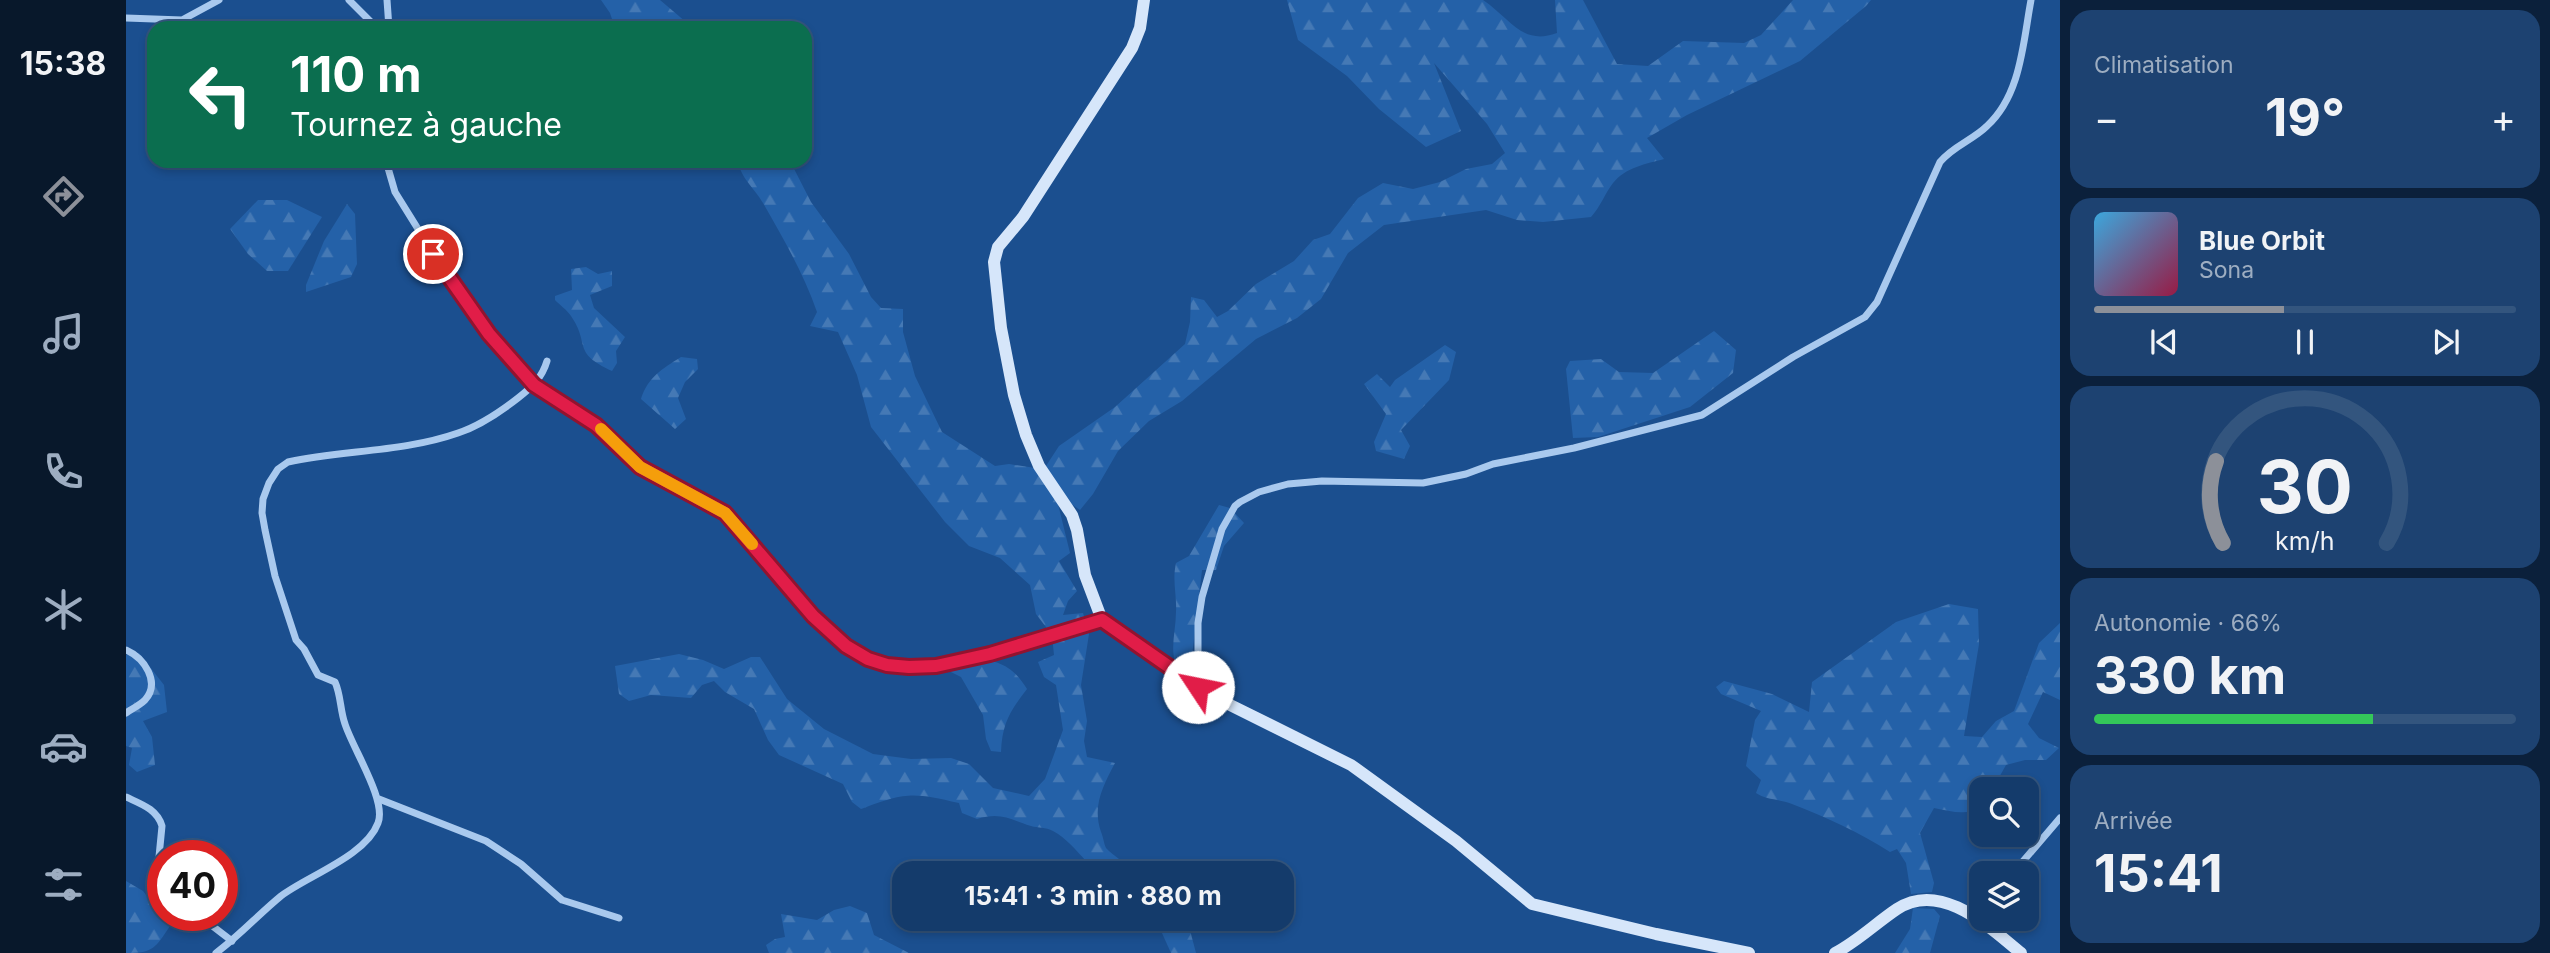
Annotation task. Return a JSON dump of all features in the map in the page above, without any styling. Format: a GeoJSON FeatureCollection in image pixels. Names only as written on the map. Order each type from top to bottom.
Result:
{"type":"FeatureCollection","features":[{"type":"Feature","properties":{"kind":"street"},"geometry":{"type":"LineString","coordinates":[[126,18],[182,20],[219,0]]}},
{"type":"Feature","properties":{"kind":"street"},"geometry":{"type":"LineString","coordinates":[[349,0],[370,21]]}},
{"type":"Feature","properties":{"kind":"street"},"geometry":{"type":"LineString","coordinates":[[387,0],[388,21]]}},
{"type":"Feature","properties":{"kind":"street"},"geometry":{"type":"LineString","coordinates":[[1144,0],[1140,28],[1132,48],[1023,217],[998,247],[994,262],[1001,327],[1014,395],[1026,435],[1039,466],[1072,515],[1085,575],[1102,620],[1210,695],[1352,765],[1456,841],[1532,904],[1749,953]]}},
{"type":"Feature","properties":{"kind":"street"},"geometry":{"type":"LineString","coordinates":[[1198,687],[1198,623],[1208,574],[1223,529],[1235,506],[1246,499],[1288,484],[1322,481],[1423,484],[1466,474],[1493,464],[1574,448],[1691,419],[1710,411],[1793,357],[1860,322],[1877,302],[1940,162],[1947,154],[1983,130],[2006,103],[2020,61],[2031,0]]}},
{"type":"Feature","properties":{"kind":"street"},"geometry":{"type":"LineString","coordinates":[[388,168],[395,192],[446,274],[489,334],[534,385],[596,425],[640,467],[725,513],[813,616],[846,646],[868,659],[887,665],[936,666],[990,654],[1102,620]]}},
{"type":"Feature","properties":{"kind":"street"},"geometry":{"type":"LineString","coordinates":[[216,953],[281,896],[342,860],[364,842],[379,822],[381,809],[379,799],[344,723],[335,682],[318,675],[294,636],[275,576],[265,530],[263,499],[268,483],[288,462],[413,443],[459,433],[507,406],[534,385],[544,373],[547,361]]}},
{"type":"Feature","properties":{"kind":"street"},"geometry":{"type":"LineString","coordinates":[[126,650],[148,669],[151,687],[144,700],[126,713]]}},
{"type":"Feature","properties":{"kind":"street"},"geometry":{"type":"LineString","coordinates":[[126,797],[148,808],[160,819],[161,840]]}},
{"type":"Feature","properties":{"kind":"street"},"geometry":{"type":"LineString","coordinates":[[379,799],[486,841],[521,864],[562,900],[619,918]]}},
{"type":"Feature","properties":{"kind":"street"},"geometry":{"type":"LineString","coordinates":[[2023,861],[2060,818]]}},
{"type":"Feature","properties":{"kind":"street"},"geometry":{"type":"LineString","coordinates":[[1835,953],[1895,911],[1918,900],[1937,901],[1969,909]]}},
{"type":"Feature","properties":{"kind":"street"},"geometry":{"type":"LineString","coordinates":[[219,931],[232,941]]}},
{"type":"Feature","properties":{"kind":"street"},"geometry":{"type":"LineString","coordinates":[[1998,931],[2021,953]]}},
{"type":"Feature","properties":{"kind":"green space"},"geometry":{"type":"Polygon","coordinates":[[[601,0],[660,0],[685,21],[613,21],[601,0]]]}},
{"type":"Feature","properties":{"kind":"green space"},"geometry":{"type":"Polygon","coordinates":[[[1287,0],[1483,0],[1517,28],[1535,36],[1545,36],[1557,33],[1555,0],[1583,0],[1617,64],[1648,66],[1683,41],[1744,43],[1761,35],[1793,0],[1871,0],[1800,61],[1687,115],[1647,138],[1664,159],[1624,173],[1610,187],[1591,217],[1543,222],[1517,220],[1486,210],[1384,225],[1348,253],[1321,299],[1297,318],[1256,339],[1182,401],[1149,421],[1118,451],[1093,494],[1080,510],[1067,501],[1046,466],[1059,446],[1115,407],[1185,344],[1190,322],[1191,297],[1204,300],[1217,317],[1228,311],[1256,284],[1294,261],[1313,240],[1330,234],[1358,198],[1383,183],[1413,189],[1440,182],[1466,169],[1492,164],[1505,153],[1487,124],[1434,63],[1461,131],[1426,147],[1379,109],[1347,76],[1298,40],[1287,0]]]}},
{"type":"Feature","properties":{"kind":"green space"},"geometry":{"type":"Polygon","coordinates":[[[741,168],[794,168],[811,202],[849,254],[871,297],[881,308],[903,309],[903,332],[915,376],[942,432],[995,466],[1009,464],[1035,468],[1058,504],[1070,553],[1059,561],[1077,591],[1068,601],[1063,615],[1083,613],[1089,634],[1081,685],[1087,721],[1084,741],[1087,757],[1115,763],[1100,796],[1098,813],[1106,848],[1122,861],[1086,861],[1067,841],[1050,830],[999,816],[977,819],[962,813],[959,803],[930,797],[899,797],[861,809],[852,802],[843,784],[779,755],[768,740],[754,709],[725,692],[714,681],[702,685],[691,698],[651,695],[629,701],[619,694],[615,666],[679,654],[724,669],[751,657],[760,657],[787,699],[824,729],[873,754],[911,759],[951,758],[969,764],[993,788],[1029,796],[1045,779],[1063,730],[1056,685],[1044,677],[1038,662],[1054,655],[1052,635],[1036,614],[1030,585],[1000,558],[969,546],[945,522],[871,427],[857,375],[838,332],[810,326],[817,312],[793,256],[741,168]]]}},
{"type":"Feature","properties":{"kind":"green space"},"geometry":{"type":"Polygon","coordinates":[[[258,200],[287,200],[322,217],[288,271],[267,271],[248,254],[230,229],[258,200]]]}},
{"type":"Feature","properties":{"kind":"green space"},"geometry":{"type":"Polygon","coordinates":[[[347,204],[355,214],[357,264],[351,277],[306,292],[306,285],[324,241],[347,204]]]}},
{"type":"Feature","properties":{"kind":"green space"},"geometry":{"type":"Polygon","coordinates":[[[586,267],[598,274],[612,271],[612,286],[590,295],[594,308],[625,337],[616,351],[617,363],[612,371],[586,353],[577,326],[555,300],[555,296],[572,290],[571,269],[586,267]]]}},
{"type":"Feature","properties":{"kind":"green space"},"geometry":{"type":"Polygon","coordinates":[[[1714,331],[1736,350],[1733,373],[1690,407],[1598,437],[1573,438],[1566,369],[1570,361],[1601,359],[1619,372],[1653,373],[1714,331]]]}},
{"type":"Feature","properties":{"kind":"green space"},"geometry":{"type":"Polygon","coordinates":[[[1445,345],[1456,352],[1449,380],[1401,430],[1410,446],[1404,459],[1376,451],[1374,442],[1386,414],[1364,384],[1377,374],[1390,387],[1395,380],[1445,345]]]}},
{"type":"Feature","properties":{"kind":"green space"},"geometry":{"type":"Polygon","coordinates":[[[681,357],[697,359],[698,369],[685,382],[678,398],[686,419],[675,429],[641,399],[652,379],[681,357]]]}},
{"type":"Feature","properties":{"kind":"green space"},"geometry":{"type":"Polygon","coordinates":[[[1219,505],[1230,508],[1244,523],[1224,546],[1216,570],[1202,570],[1190,673],[1179,671],[1173,650],[1176,563],[1189,556],[1219,505]]]}},
{"type":"Feature","properties":{"kind":"green space"},"geometry":{"type":"Polygon","coordinates":[[[1949,604],[1978,609],[1979,644],[1964,736],[1982,737],[1996,721],[2014,711],[2039,643],[2060,623],[2060,700],[2043,692],[2028,724],[2039,738],[2059,748],[2046,760],[2025,760],[2006,765],[1999,777],[1969,777],[1969,811],[1934,808],[1920,833],[1934,883],[1932,892],[1911,894],[1906,863],[1897,849],[1890,852],[1830,820],[1756,793],[1761,780],[1746,766],[1755,720],[1761,711],[1721,694],[1716,687],[1724,681],[1772,694],[1809,712],[1812,682],[1896,622],[1949,604]]]}},
{"type":"Feature","properties":{"kind":"green space"},"geometry":{"type":"Polygon","coordinates":[[[139,653],[164,685],[167,712],[143,721],[152,737],[155,765],[137,772],[129,765],[132,748],[126,746],[126,655],[139,653]]]}},
{"type":"Feature","properties":{"kind":"green space"},"geometry":{"type":"Polygon","coordinates":[[[968,657],[1002,665],[1015,674],[1027,689],[1008,718],[1001,752],[991,751],[986,739],[983,715],[961,677],[945,669],[947,662],[968,657]]]}},
{"type":"Feature","properties":{"kind":"green space"},"geometry":{"type":"Polygon","coordinates":[[[126,881],[147,896],[147,931],[166,931],[153,948],[143,952],[126,953],[126,881]]]}},
{"type":"Feature","properties":{"kind":"green space"},"geometry":{"type":"Polygon","coordinates":[[[850,906],[867,913],[874,935],[909,953],[769,953],[766,945],[785,937],[781,914],[817,920],[834,910],[850,906]]]}},
{"type":"Feature","properties":{"kind":"green space"},"geometry":{"type":"Polygon","coordinates":[[[1913,908],[1934,909],[1940,916],[1930,953],[1895,953],[1910,929],[1913,908]]]}},
{"type":"Feature","properties":{"kind":"green space"},"geometry":{"type":"Polygon","coordinates":[[[1161,931],[1190,931],[1196,953],[1171,953],[1161,931]]]}},
{"type":"Feature","properties":{"kind":"slow traffic"},"geometry":{"type":"LineString","coordinates":[[601,429],[632,462],[720,509],[752,544]]}},
{"type":"Feature","properties":{"kind":"route"},"geometry":{"type":"LineString","coordinates":[[433,254],[489,334],[534,385],[596,425],[632,462],[725,513],[813,616],[846,646],[868,659],[887,665],[936,666],[990,654],[1102,620],[1198,687]]}}]}
